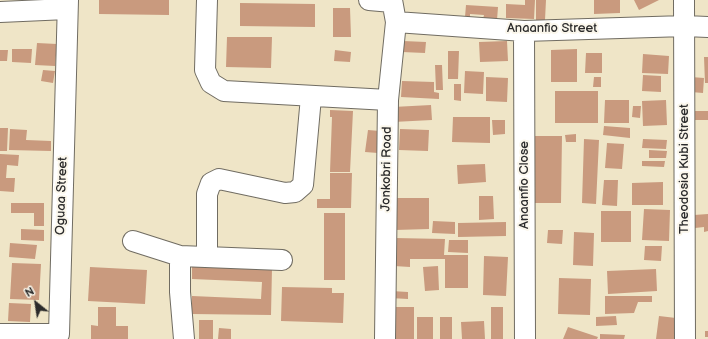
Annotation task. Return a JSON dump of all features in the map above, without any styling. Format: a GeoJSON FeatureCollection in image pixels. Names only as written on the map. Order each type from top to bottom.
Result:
{"type":"FeatureCollection","features":[{"type":"Feature","properties":{"kind":"street"},"geometry":{"type":"LineString","coordinates":[[207,0],[205,70],[212,83],[224,91],[388,100]]}},
{"type":"Feature","properties":{"kind":"street"},"geometry":{"type":"LineString","coordinates":[[370,0],[392,1]]}},
{"type":"Feature","properties":{"kind":"street","name":"Theodosia Kubi Street"},"geometry":{"type":"LineString","coordinates":[[684,0],[685,339]]}},
{"type":"Feature","properties":{"kind":"street","name":"Jonkobri Road"},"geometry":{"type":"LineString","coordinates":[[385,339],[388,100],[396,22],[392,1]]}},
{"type":"Feature","properties":{"kind":"street"},"geometry":{"type":"LineString","coordinates":[[0,12],[67,5]]}},
{"type":"Feature","properties":{"kind":"street","name":"Oguaa Street"},"geometry":{"type":"LineString","coordinates":[[0,334],[59,334],[67,5]]}},
{"type":"Feature","properties":{"kind":"street","name":"Anaanfio Street"},"geometry":{"type":"LineString","coordinates":[[396,22],[524,31],[685,26],[708,27]]}},
{"type":"Feature","properties":{"kind":"street","name":"Anaanfio Close"},"geometry":{"type":"LineString","coordinates":[[524,31],[525,339]]}},
{"type":"Feature","properties":{"kind":"street"},"geometry":{"type":"LineString","coordinates":[[207,257],[207,194],[212,183],[219,179],[285,193],[295,192],[302,185],[312,97]]}},
{"type":"Feature","properties":{"kind":"street"},"geometry":{"type":"LineString","coordinates":[[133,241],[180,256],[282,260]]}},
{"type":"Feature","properties":{"kind":"street"},"geometry":{"type":"LineString","coordinates":[[180,256],[180,292],[184,339]]}},
{"type":"Feature","properties":{"kind":"building"},"geometry":{"type":"Polygon","coordinates":[[[99,0],[169,0],[169,15],[99,14],[99,0]]]}},
{"type":"Feature","properties":{"kind":"building"},"geometry":{"type":"Polygon","coordinates":[[[525,0],[535,0],[534,19],[506,18],[506,4],[525,5],[525,0]]]}},
{"type":"Feature","properties":{"kind":"building"},"geometry":{"type":"Polygon","coordinates":[[[536,0],[546,0],[545,20],[536,20],[536,0]]]}},
{"type":"Feature","properties":{"kind":"building"},"geometry":{"type":"Polygon","coordinates":[[[594,0],[620,0],[620,13],[594,14],[594,0]]]}},
{"type":"Feature","properties":{"kind":"building"},"geometry":{"type":"Polygon","coordinates":[[[634,0],[659,0],[639,10],[634,0]]]}},
{"type":"Feature","properties":{"kind":"building"},"geometry":{"type":"Polygon","coordinates":[[[240,3],[315,4],[315,27],[240,26],[240,3]]]}},
{"type":"Feature","properties":{"kind":"building"},"geometry":{"type":"Polygon","coordinates":[[[466,5],[498,7],[497,20],[483,19],[484,15],[470,14],[470,18],[465,17],[466,5]]]}},
{"type":"Feature","properties":{"kind":"building"},"geometry":{"type":"Polygon","coordinates":[[[333,8],[350,8],[351,37],[333,37],[333,8]]]}},
{"type":"Feature","properties":{"kind":"building"},"geometry":{"type":"Polygon","coordinates":[[[227,37],[272,37],[271,68],[226,67],[227,37]]]}},
{"type":"Feature","properties":{"kind":"building"},"geometry":{"type":"Polygon","coordinates":[[[403,41],[426,42],[425,53],[402,52],[403,41]]]}},
{"type":"Feature","properties":{"kind":"building"},"geometry":{"type":"Polygon","coordinates":[[[507,41],[508,61],[480,62],[479,42],[507,41]]]}},
{"type":"Feature","properties":{"kind":"building"},"geometry":{"type":"Polygon","coordinates":[[[37,43],[57,44],[55,66],[35,65],[37,43]]]}},
{"type":"Feature","properties":{"kind":"building"},"geometry":{"type":"Polygon","coordinates":[[[12,49],[32,49],[31,63],[12,62],[12,49]]]}},
{"type":"Feature","properties":{"kind":"building"},"geometry":{"type":"Polygon","coordinates":[[[577,49],[577,82],[551,82],[551,50],[577,49]]]}},
{"type":"Feature","properties":{"kind":"building"},"geometry":{"type":"Polygon","coordinates":[[[0,50],[8,50],[7,61],[0,61],[0,50]]]}},
{"type":"Feature","properties":{"kind":"building"},"geometry":{"type":"Polygon","coordinates":[[[335,50],[351,52],[350,62],[334,61],[335,50]]]}},
{"type":"Feature","properties":{"kind":"building"},"geometry":{"type":"Polygon","coordinates":[[[448,51],[459,51],[458,79],[448,79],[448,51]]]}},
{"type":"Feature","properties":{"kind":"building"},"geometry":{"type":"Polygon","coordinates":[[[586,53],[602,53],[602,73],[585,73],[586,53]]]}},
{"type":"Feature","properties":{"kind":"building"},"geometry":{"type":"Polygon","coordinates":[[[643,54],[669,56],[668,74],[642,73],[643,54]]]}},
{"type":"Feature","properties":{"kind":"building"},"geometry":{"type":"Polygon","coordinates":[[[704,57],[708,57],[708,83],[705,83],[704,57]]]}},
{"type":"Feature","properties":{"kind":"building"},"geometry":{"type":"Polygon","coordinates":[[[435,65],[442,65],[443,90],[436,90],[435,65]]]}},
{"type":"Feature","properties":{"kind":"building"},"geometry":{"type":"Polygon","coordinates":[[[43,70],[55,71],[53,83],[41,81],[43,70]]]}},
{"type":"Feature","properties":{"kind":"building"},"geometry":{"type":"Polygon","coordinates":[[[465,71],[484,72],[483,94],[464,93],[465,71]]]}},
{"type":"Feature","properties":{"kind":"building"},"geometry":{"type":"Polygon","coordinates":[[[643,75],[661,76],[661,92],[642,91],[643,75]]]}},
{"type":"Feature","properties":{"kind":"building"},"geometry":{"type":"Polygon","coordinates":[[[486,77],[508,78],[507,102],[486,101],[486,77]]]}},
{"type":"Feature","properties":{"kind":"building"},"geometry":{"type":"Polygon","coordinates":[[[594,77],[601,77],[601,87],[593,87],[594,77]]]}},
{"type":"Feature","properties":{"kind":"building"},"geometry":{"type":"Polygon","coordinates":[[[691,77],[704,78],[703,93],[691,92],[691,77]]]}},
{"type":"Feature","properties":{"kind":"building"},"geometry":{"type":"Polygon","coordinates":[[[402,81],[434,82],[434,92],[439,93],[439,99],[401,97],[402,81]]]}},
{"type":"Feature","properties":{"kind":"building"},"geometry":{"type":"Polygon","coordinates":[[[454,84],[461,84],[461,101],[454,100],[454,84]]]}},
{"type":"Feature","properties":{"kind":"building"},"geometry":{"type":"Polygon","coordinates":[[[555,91],[598,91],[598,123],[555,123],[555,91]]]}},
{"type":"Feature","properties":{"kind":"building"},"geometry":{"type":"Polygon","coordinates":[[[605,100],[629,100],[629,123],[604,123],[605,100]]]}},
{"type":"Feature","properties":{"kind":"building"},"geometry":{"type":"Polygon","coordinates":[[[666,100],[667,125],[643,126],[642,101],[666,100]]]}},
{"type":"Feature","properties":{"kind":"building"},"geometry":{"type":"Polygon","coordinates":[[[431,105],[432,120],[393,122],[393,107],[431,105]]]}},
{"type":"Feature","properties":{"kind":"building"},"geometry":{"type":"Polygon","coordinates":[[[633,106],[641,106],[640,118],[632,117],[633,106]]]}},
{"type":"Feature","properties":{"kind":"building"},"geometry":{"type":"Polygon","coordinates":[[[330,110],[353,111],[350,172],[330,172],[332,117],[330,117],[330,110]]]}},
{"type":"Feature","properties":{"kind":"building"},"geometry":{"type":"Polygon","coordinates":[[[694,111],[708,111],[708,120],[694,120],[694,111]]]}},
{"type":"Feature","properties":{"kind":"building"},"geometry":{"type":"Polygon","coordinates":[[[453,117],[490,117],[490,143],[452,142],[453,117]]]}},
{"type":"Feature","properties":{"kind":"building"},"geometry":{"type":"Polygon","coordinates":[[[492,120],[505,120],[505,134],[493,135],[492,120]]]}},
{"type":"Feature","properties":{"kind":"building"},"geometry":{"type":"Polygon","coordinates":[[[604,126],[630,128],[630,138],[603,135],[604,126]]]}},
{"type":"Feature","properties":{"kind":"building"},"geometry":{"type":"Polygon","coordinates":[[[0,128],[8,128],[7,151],[0,151],[0,128]]]}},
{"type":"Feature","properties":{"kind":"building"},"geometry":{"type":"Polygon","coordinates":[[[10,129],[27,130],[26,140],[51,141],[51,151],[9,150],[10,129]]]}},
{"type":"Feature","properties":{"kind":"building"},"geometry":{"type":"Polygon","coordinates":[[[400,129],[429,130],[428,151],[399,150],[400,129]]]}},
{"type":"Feature","properties":{"kind":"building"},"geometry":{"type":"Polygon","coordinates":[[[368,130],[380,131],[378,153],[365,152],[368,130]]]}},
{"type":"Feature","properties":{"kind":"building"},"geometry":{"type":"Polygon","coordinates":[[[576,134],[576,142],[566,142],[565,135],[576,134]]]}},
{"type":"Feature","properties":{"kind":"building"},"geometry":{"type":"Polygon","coordinates":[[[535,136],[562,136],[561,203],[534,203],[535,136]]]}},
{"type":"Feature","properties":{"kind":"building"},"geometry":{"type":"Polygon","coordinates":[[[584,139],[599,140],[596,204],[582,203],[584,139]]]}},
{"type":"Feature","properties":{"kind":"building"},"geometry":{"type":"Polygon","coordinates":[[[643,139],[667,140],[666,149],[642,148],[643,139]]]}},
{"type":"Feature","properties":{"kind":"building"},"geometry":{"type":"Polygon","coordinates":[[[607,143],[624,144],[622,169],[605,168],[607,143]]]}},
{"type":"Feature","properties":{"kind":"building"},"geometry":{"type":"Polygon","coordinates":[[[649,150],[667,151],[666,158],[649,158],[649,150]]]}},
{"type":"Feature","properties":{"kind":"building"},"geometry":{"type":"Polygon","coordinates":[[[0,154],[19,155],[18,166],[7,165],[6,178],[15,178],[14,192],[0,191],[0,154]]]}},
{"type":"Feature","properties":{"kind":"building"},"geometry":{"type":"Polygon","coordinates":[[[642,161],[665,161],[664,167],[642,166],[642,161]]]}},
{"type":"Feature","properties":{"kind":"building"},"geometry":{"type":"Polygon","coordinates":[[[485,164],[486,182],[458,184],[457,165],[485,164]]]}},
{"type":"Feature","properties":{"kind":"building"},"geometry":{"type":"Polygon","coordinates":[[[330,173],[352,173],[351,208],[317,208],[317,199],[330,199],[330,173]]]}},
{"type":"Feature","properties":{"kind":"building"},"geometry":{"type":"Polygon","coordinates":[[[604,180],[618,180],[617,206],[602,205],[604,180]]]}},
{"type":"Feature","properties":{"kind":"building"},"geometry":{"type":"Polygon","coordinates":[[[663,182],[663,205],[632,205],[632,183],[663,182]]]}},
{"type":"Feature","properties":{"kind":"building"},"geometry":{"type":"Polygon","coordinates":[[[479,196],[493,196],[494,219],[479,220],[479,196]]]}},
{"type":"Feature","properties":{"kind":"building"},"geometry":{"type":"Polygon","coordinates":[[[394,198],[429,198],[429,229],[395,230],[394,198]]]}},
{"type":"Feature","properties":{"kind":"building"},"geometry":{"type":"Polygon","coordinates":[[[11,203],[44,203],[44,226],[34,226],[34,213],[11,213],[11,203]]]}},
{"type":"Feature","properties":{"kind":"building"},"geometry":{"type":"Polygon","coordinates":[[[644,209],[670,210],[669,241],[642,240],[644,209]]]}},
{"type":"Feature","properties":{"kind":"building"},"geometry":{"type":"Polygon","coordinates":[[[601,211],[631,211],[631,242],[601,242],[601,211]]]}},
{"type":"Feature","properties":{"kind":"building"},"geometry":{"type":"Polygon","coordinates":[[[324,213],[345,213],[345,280],[324,280],[324,213]]]}},
{"type":"Feature","properties":{"kind":"building"},"geometry":{"type":"Polygon","coordinates":[[[708,214],[708,231],[704,232],[704,227],[695,228],[694,215],[708,214]]]}},
{"type":"Feature","properties":{"kind":"building"},"geometry":{"type":"Polygon","coordinates":[[[433,221],[455,222],[455,234],[432,233],[433,221]]]}},
{"type":"Feature","properties":{"kind":"building"},"geometry":{"type":"Polygon","coordinates":[[[506,222],[506,236],[458,237],[458,223],[506,222]]]}},
{"type":"Feature","properties":{"kind":"building"},"geometry":{"type":"Polygon","coordinates":[[[21,229],[44,230],[44,241],[21,240],[21,229]]]}},
{"type":"Feature","properties":{"kind":"building"},"geometry":{"type":"Polygon","coordinates":[[[548,230],[563,230],[562,244],[547,243],[548,230]]]}},
{"type":"Feature","properties":{"kind":"building"},"geometry":{"type":"Polygon","coordinates":[[[574,232],[594,233],[593,266],[573,265],[574,232]]]}},
{"type":"Feature","properties":{"kind":"building"},"geometry":{"type":"Polygon","coordinates":[[[394,238],[445,239],[444,255],[468,255],[468,288],[445,288],[445,259],[410,259],[410,267],[394,266],[394,238]]]}},
{"type":"Feature","properties":{"kind":"building"},"geometry":{"type":"Polygon","coordinates":[[[449,240],[468,240],[468,253],[448,252],[449,240]]]}},
{"type":"Feature","properties":{"kind":"building"},"geometry":{"type":"Polygon","coordinates":[[[10,243],[37,245],[35,259],[9,257],[10,243]]]}},
{"type":"Feature","properties":{"kind":"building"},"geometry":{"type":"Polygon","coordinates":[[[645,246],[662,246],[661,261],[644,260],[645,246]]]}},
{"type":"Feature","properties":{"kind":"building"},"geometry":{"type":"Polygon","coordinates":[[[484,256],[508,257],[506,296],[483,295],[484,256]]]}},
{"type":"Feature","properties":{"kind":"building"},"geometry":{"type":"Polygon","coordinates":[[[12,263],[41,264],[39,300],[10,299],[12,263]]]}},
{"type":"Feature","properties":{"kind":"building"},"geometry":{"type":"Polygon","coordinates":[[[192,266],[272,268],[271,315],[192,314],[192,296],[261,299],[262,282],[192,279],[192,266]]]}},
{"type":"Feature","properties":{"kind":"building"},"geometry":{"type":"Polygon","coordinates":[[[438,266],[439,290],[425,291],[423,267],[438,266]]]}},
{"type":"Feature","properties":{"kind":"building"},"geometry":{"type":"Polygon","coordinates":[[[90,267],[147,270],[145,304],[88,301],[90,267]]]}},
{"type":"Feature","properties":{"kind":"building"},"geometry":{"type":"Polygon","coordinates":[[[656,269],[657,291],[608,294],[607,271],[656,269]]]}},
{"type":"Feature","properties":{"kind":"building"},"geometry":{"type":"Polygon","coordinates":[[[559,278],[591,279],[590,315],[558,314],[559,278]]]}},
{"type":"Feature","properties":{"kind":"building"},"geometry":{"type":"Polygon","coordinates":[[[282,287],[332,288],[332,293],[344,293],[343,323],[281,321],[282,287]]]}},
{"type":"Feature","properties":{"kind":"building"},"geometry":{"type":"Polygon","coordinates":[[[391,291],[408,292],[408,299],[390,298],[391,291]]]}},
{"type":"Feature","properties":{"kind":"building"},"geometry":{"type":"Polygon","coordinates":[[[605,296],[652,296],[652,302],[638,302],[634,313],[605,314],[605,296]]]}},
{"type":"Feature","properties":{"kind":"building"},"geometry":{"type":"Polygon","coordinates":[[[9,303],[31,304],[30,322],[8,321],[9,303]]]}},
{"type":"Feature","properties":{"kind":"building"},"geometry":{"type":"Polygon","coordinates":[[[98,307],[116,307],[116,326],[128,326],[128,339],[91,339],[91,325],[98,326],[98,307]]]}},
{"type":"Feature","properties":{"kind":"building"},"geometry":{"type":"Polygon","coordinates":[[[390,307],[414,307],[414,339],[390,339],[390,307]]]}},
{"type":"Feature","properties":{"kind":"building"},"geometry":{"type":"Polygon","coordinates":[[[491,307],[503,307],[503,339],[491,339],[491,307]]]}},
{"type":"Feature","properties":{"kind":"building"},"geometry":{"type":"Polygon","coordinates":[[[616,316],[617,325],[596,326],[596,317],[616,316]]]}},
{"type":"Feature","properties":{"kind":"building"},"geometry":{"type":"Polygon","coordinates":[[[659,316],[676,318],[674,339],[656,339],[659,316]]]}},
{"type":"Feature","properties":{"kind":"building"},"geometry":{"type":"Polygon","coordinates":[[[417,317],[433,317],[433,339],[417,339],[417,317]]]}},
{"type":"Feature","properties":{"kind":"building"},"geometry":{"type":"Polygon","coordinates":[[[440,317],[452,317],[452,339],[440,339],[440,317]]]}},
{"type":"Feature","properties":{"kind":"building"},"geometry":{"type":"Polygon","coordinates":[[[199,320],[213,320],[213,339],[199,339],[199,320]]]}},
{"type":"Feature","properties":{"kind":"building"},"geometry":{"type":"Polygon","coordinates":[[[484,321],[485,339],[462,339],[461,322],[484,321]]]}},
{"type":"Feature","properties":{"kind":"building"},"geometry":{"type":"Polygon","coordinates":[[[568,327],[598,337],[597,339],[563,339],[568,327]]]}},
{"type":"Feature","properties":{"kind":"building"},"geometry":{"type":"Polygon","coordinates":[[[219,328],[231,329],[231,339],[218,339],[219,328]]]}},
{"type":"Feature","properties":{"kind":"building"},"geometry":{"type":"Polygon","coordinates":[[[705,331],[708,331],[708,337],[705,337],[705,331]]]}},
{"type":"Feature","properties":{"kind":"building"},"geometry":{"type":"Polygon","coordinates":[[[600,334],[625,335],[624,339],[600,339],[600,334]]]}}]}
